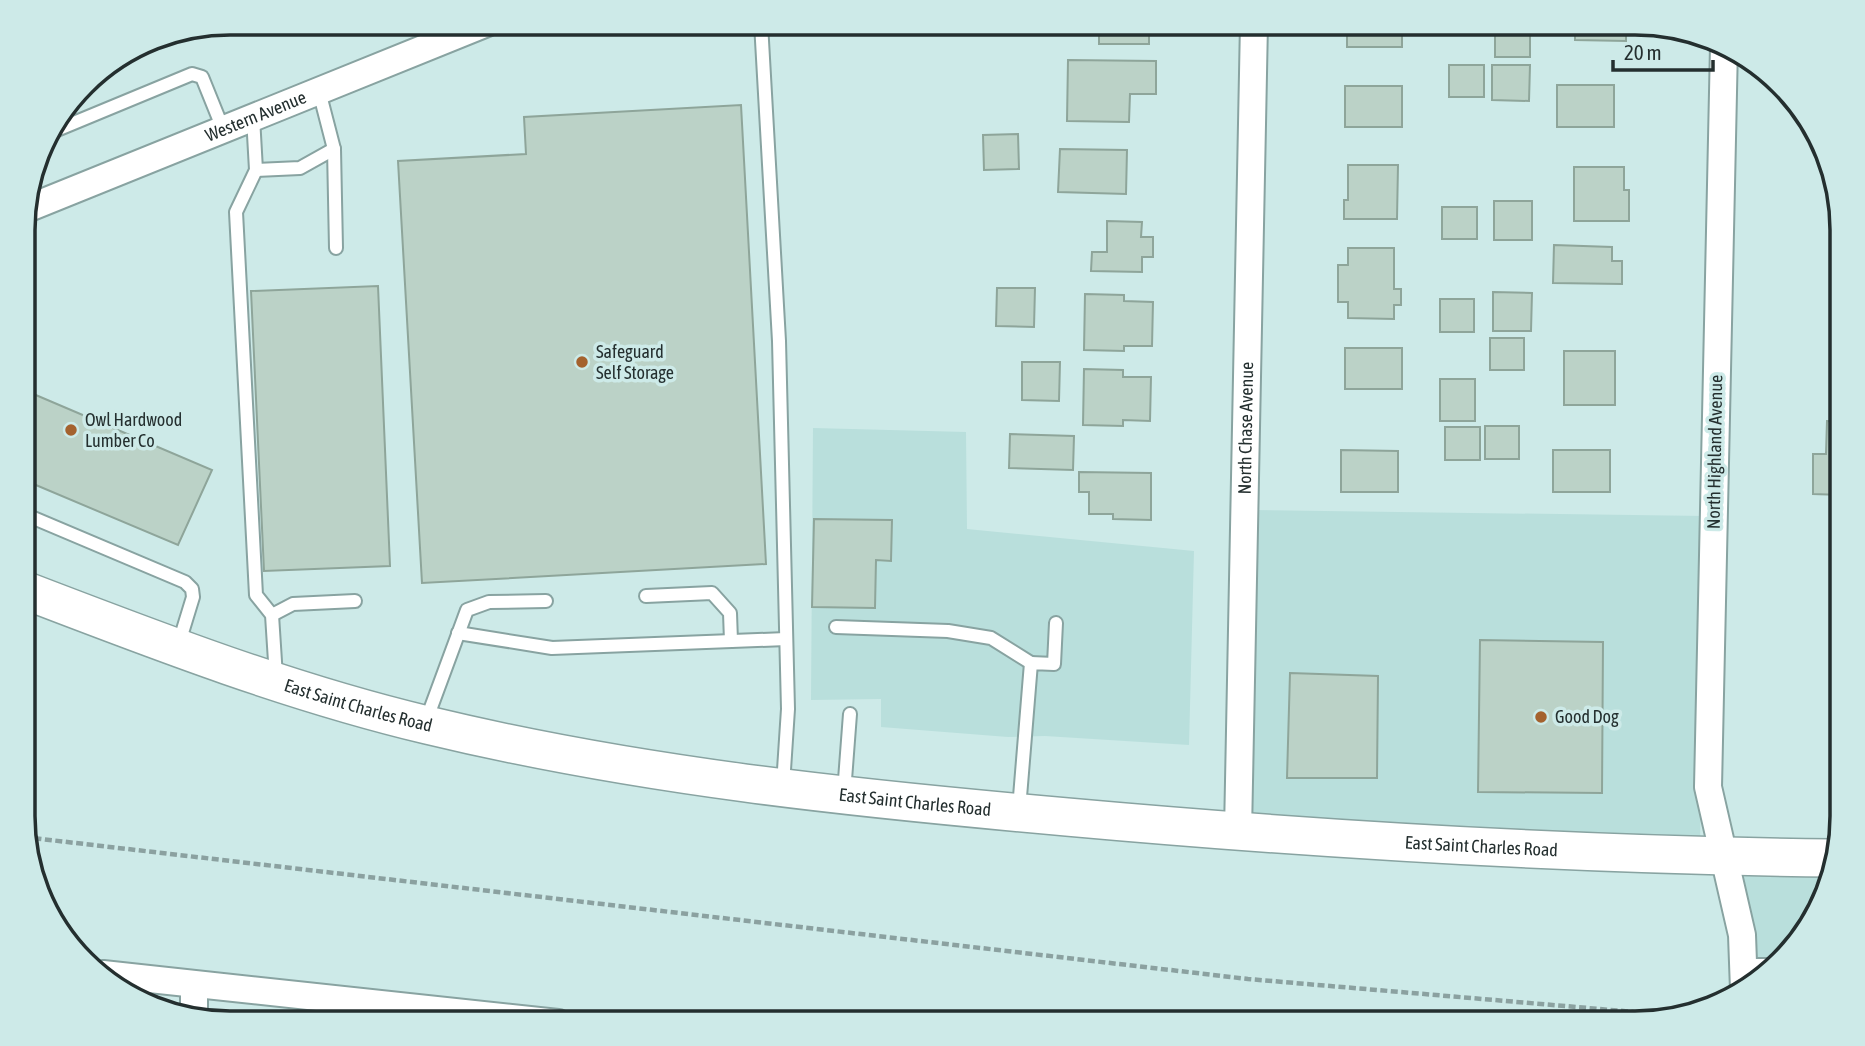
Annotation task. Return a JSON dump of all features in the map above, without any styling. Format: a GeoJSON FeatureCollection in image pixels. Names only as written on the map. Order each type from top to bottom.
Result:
{"type":"FeatureCollection","features":[{"type":"Feature","properties":{"kind":"main road","name":"East Saint Charles Road"},"geometry":{"type":"LineString","coordinates":[[35,594],[177,649],[276,682],[424,724],[597,763],[783,790],[1238,832],[1468,848],[1825,858]]}},
{"type":"Feature","properties":{"kind":"street","name":"Western Avenue"},"geometry":{"type":"LineString","coordinates":[[37,205],[457,35]]}},
{"type":"Feature","properties":{"kind":"street","name":"North Chase Avenue"},"geometry":{"type":"LineString","coordinates":[[1238,832],[1254,35]]}},
{"type":"Feature","properties":{"kind":"street","name":"North Highland Avenue"},"geometry":{"type":"LineString","coordinates":[[1724,57],[1708,787],[1742,935],[1744,977]]}},
{"type":"Feature","properties":{"kind":"street"},"geometry":{"type":"LineString","coordinates":[[119,976],[443,1011]]}},
{"type":"Feature","properties":{"kind":"street"},"geometry":{"type":"LineString","coordinates":[[194,985],[194,1007]]}},
{"type":"Feature","properties":{"kind":"lane"},"geometry":{"type":"LineString","coordinates":[[762,35],[779,341],[788,709],[783,790]]}},
{"type":"Feature","properties":{"kind":"lane"},"geometry":{"type":"LineString","coordinates":[[65,126],[192,74],[202,77],[223,129]]}},
{"type":"Feature","properties":{"kind":"lane"},"geometry":{"type":"LineString","coordinates":[[319,90],[334,149],[336,248]]}},
{"type":"Feature","properties":{"kind":"lane"},"geometry":{"type":"LineString","coordinates":[[253,117],[256,170],[236,212],[256,595],[272,615],[276,682]]}},
{"type":"Feature","properties":{"kind":"lane"},"geometry":{"type":"LineString","coordinates":[[256,170],[300,168],[334,149]]}},
{"type":"Feature","properties":{"kind":"lane"},"geometry":{"type":"LineString","coordinates":[[35,519],[185,582],[192,589],[193,597],[177,649]]}},
{"type":"Feature","properties":{"kind":"lane"},"geometry":{"type":"LineString","coordinates":[[646,596],[712,593],[730,613],[732,641]]}},
{"type":"Feature","properties":{"kind":"lane"},"geometry":{"type":"LineString","coordinates":[[272,615],[293,604],[355,601]]}},
{"type":"Feature","properties":{"kind":"lane"},"geometry":{"type":"LineString","coordinates":[[424,724],[467,610],[489,602],[546,601]]}},
{"type":"Feature","properties":{"kind":"lane"},"geometry":{"type":"LineString","coordinates":[[836,627],[948,631],[991,638],[1031,663],[1054,664],[1056,623]]}},
{"type":"Feature","properties":{"kind":"lane"},"geometry":{"type":"LineString","coordinates":[[458,633],[552,648],[786,639]]}},
{"type":"Feature","properties":{"kind":"lane"},"geometry":{"type":"LineString","coordinates":[[1019,813],[1031,663]]}},
{"type":"Feature","properties":{"kind":"lane"},"geometry":{"type":"LineString","coordinates":[[844,796],[850,714]]}},
{"type":"Feature","properties":{"kind":"path"},"geometry":{"type":"LineString","coordinates":[[37,839],[1248,979],[1623,1011]]}},
{"type":"Feature","properties":{"kind":"shaded area"},"geometry":{"type":"Polygon","coordinates":[[[813,428],[966,432],[967,529],[1194,551],[1189,745],[1045,736],[1008,737],[881,727],[881,699],[811,700],[813,428]]]}},
{"type":"Feature","properties":{"kind":"shaded area"},"geometry":{"type":"Polygon","coordinates":[[[1252,510],[1705,516],[1700,847],[1247,822],[1252,510]]]}},
{"type":"Feature","properties":{"kind":"shaded area"},"geometry":{"type":"Polygon","coordinates":[[[1743,869],[1822,870],[1804,913],[1790,935],[1757,968],[1743,869]]]}},
{"type":"Feature","properties":{"kind":"building"},"geometry":{"type":"Polygon","coordinates":[[[1099,35],[1149,35],[1149,44],[1099,44],[1099,35]]]}},
{"type":"Feature","properties":{"kind":"building"},"geometry":{"type":"Polygon","coordinates":[[[1347,35],[1402,35],[1402,47],[1347,47],[1347,35]]]}},
{"type":"Feature","properties":{"kind":"building"},"geometry":{"type":"Polygon","coordinates":[[[1495,35],[1530,35],[1530,57],[1495,57],[1495,35]]]}},
{"type":"Feature","properties":{"kind":"building"},"geometry":{"type":"Polygon","coordinates":[[[1575,35],[1626,35],[1626,41],[1575,40],[1575,35]]]}},
{"type":"Feature","properties":{"kind":"building"},"geometry":{"type":"Polygon","coordinates":[[[1068,60],[1156,61],[1156,94],[1130,94],[1129,122],[1067,121],[1068,60]]]}},
{"type":"Feature","properties":{"kind":"building"},"geometry":{"type":"Polygon","coordinates":[[[1449,65],[1484,65],[1484,97],[1449,97],[1449,65]]]}},
{"type":"Feature","properties":{"kind":"building"},"geometry":{"type":"Polygon","coordinates":[[[1492,65],[1530,65],[1529,101],[1492,100],[1492,65]]]}},
{"type":"Feature","properties":{"kind":"building"},"geometry":{"type":"Polygon","coordinates":[[[1557,85],[1614,85],[1614,127],[1557,127],[1557,85]]]}},
{"type":"Feature","properties":{"kind":"building"},"geometry":{"type":"Polygon","coordinates":[[[1345,86],[1402,86],[1402,127],[1345,127],[1345,86]]]}},
{"type":"Feature","properties":{"kind":"building","name":"Safeguard Self Storage"},"geometry":{"type":"Polygon","coordinates":[[[741,105],[766,564],[422,583],[398,161],[526,154],[524,117],[741,105]]]}},
{"type":"Feature","properties":{"kind":"building"},"geometry":{"type":"Polygon","coordinates":[[[1018,134],[1019,169],[984,170],[983,135],[1018,134]]]}},
{"type":"Feature","properties":{"kind":"building"},"geometry":{"type":"Polygon","coordinates":[[[1060,149],[1127,150],[1126,194],[1058,192],[1060,149]]]}},
{"type":"Feature","properties":{"kind":"building"},"geometry":{"type":"Polygon","coordinates":[[[1348,165],[1398,165],[1397,219],[1344,219],[1344,200],[1348,200],[1348,165]]]}},
{"type":"Feature","properties":{"kind":"building"},"geometry":{"type":"Polygon","coordinates":[[[1574,167],[1624,167],[1624,190],[1629,190],[1629,221],[1574,221],[1574,167]]]}},
{"type":"Feature","properties":{"kind":"building"},"geometry":{"type":"Polygon","coordinates":[[[1494,201],[1532,201],[1532,240],[1494,240],[1494,201]]]}},
{"type":"Feature","properties":{"kind":"building"},"geometry":{"type":"Polygon","coordinates":[[[1442,207],[1477,207],[1477,239],[1442,239],[1442,207]]]}},
{"type":"Feature","properties":{"kind":"building"},"geometry":{"type":"Polygon","coordinates":[[[1107,221],[1142,222],[1141,237],[1153,237],[1153,257],[1142,257],[1142,272],[1091,271],[1092,252],[1107,252],[1107,221]]]}},
{"type":"Feature","properties":{"kind":"building"},"geometry":{"type":"Polygon","coordinates":[[[1554,245],[1612,247],[1612,261],[1622,261],[1622,284],[1553,283],[1554,245]]]}},
{"type":"Feature","properties":{"kind":"building"},"geometry":{"type":"Polygon","coordinates":[[[1348,248],[1394,248],[1394,289],[1401,289],[1401,305],[1394,305],[1394,319],[1348,318],[1348,302],[1338,302],[1338,265],[1348,265],[1348,248]]]}},
{"type":"Feature","properties":{"kind":"building"},"geometry":{"type":"Polygon","coordinates":[[[378,286],[390,566],[264,571],[251,291],[378,286]]]}},
{"type":"Feature","properties":{"kind":"building"},"geometry":{"type":"Polygon","coordinates":[[[997,288],[1035,288],[1034,327],[996,326],[997,288]]]}},
{"type":"Feature","properties":{"kind":"building"},"geometry":{"type":"Polygon","coordinates":[[[1493,292],[1532,293],[1531,331],[1493,331],[1493,292]]]}},
{"type":"Feature","properties":{"kind":"building"},"geometry":{"type":"Polygon","coordinates":[[[1085,294],[1124,295],[1124,301],[1153,302],[1152,346],[1124,346],[1124,351],[1084,350],[1085,294]]]}},
{"type":"Feature","properties":{"kind":"building"},"geometry":{"type":"Polygon","coordinates":[[[1440,299],[1474,299],[1474,332],[1440,332],[1440,299]]]}},
{"type":"Feature","properties":{"kind":"building"},"geometry":{"type":"Polygon","coordinates":[[[1490,338],[1524,338],[1524,370],[1490,370],[1490,338]]]}},
{"type":"Feature","properties":{"kind":"building"},"geometry":{"type":"Polygon","coordinates":[[[1345,348],[1402,348],[1402,389],[1345,389],[1345,348]]]}},
{"type":"Feature","properties":{"kind":"building"},"geometry":{"type":"Polygon","coordinates":[[[1564,351],[1615,351],[1615,405],[1564,405],[1564,351]]]}},
{"type":"Feature","properties":{"kind":"building"},"geometry":{"type":"Polygon","coordinates":[[[1022,362],[1060,362],[1059,401],[1022,400],[1022,362]]]}},
{"type":"Feature","properties":{"kind":"building"},"geometry":{"type":"Polygon","coordinates":[[[1084,369],[1123,370],[1123,377],[1151,377],[1150,421],[1123,420],[1123,426],[1083,425],[1084,369]]]}},
{"type":"Feature","properties":{"kind":"building"},"geometry":{"type":"Polygon","coordinates":[[[1440,379],[1475,379],[1475,421],[1440,421],[1440,379]]]}},
{"type":"Feature","properties":{"kind":"building","name":"Owl Hardwood Lumber Co"},"geometry":{"type":"Polygon","coordinates":[[[35,395],[212,470],[178,545],[35,485],[35,395]]]}},
{"type":"Feature","properties":{"kind":"building"},"geometry":{"type":"Polygon","coordinates":[[[1827,421],[1830,421],[1830,495],[1813,494],[1813,454],[1826,454],[1827,421]]]}},
{"type":"Feature","properties":{"kind":"building"},"geometry":{"type":"Polygon","coordinates":[[[1485,426],[1519,426],[1519,459],[1485,459],[1485,426]]]}},
{"type":"Feature","properties":{"kind":"building"},"geometry":{"type":"Polygon","coordinates":[[[1445,427],[1480,427],[1480,460],[1445,460],[1445,427]]]}},
{"type":"Feature","properties":{"kind":"building"},"geometry":{"type":"Polygon","coordinates":[[[1010,434],[1074,436],[1073,470],[1009,468],[1010,434]]]}},
{"type":"Feature","properties":{"kind":"building"},"geometry":{"type":"Polygon","coordinates":[[[1341,450],[1398,451],[1398,492],[1341,492],[1341,450]]]}},
{"type":"Feature","properties":{"kind":"building"},"geometry":{"type":"Polygon","coordinates":[[[1553,450],[1610,450],[1610,492],[1553,492],[1553,450]]]}},
{"type":"Feature","properties":{"kind":"building"},"geometry":{"type":"Polygon","coordinates":[[[1079,472],[1151,473],[1151,520],[1113,519],[1113,514],[1089,514],[1089,492],[1079,492],[1079,472]]]}},
{"type":"Feature","properties":{"kind":"building"},"geometry":{"type":"Polygon","coordinates":[[[814,519],[892,520],[891,561],[876,560],[875,608],[812,607],[814,519]]]}},
{"type":"Feature","properties":{"kind":"building","name":"Good Dog"},"geometry":{"type":"Polygon","coordinates":[[[1480,640],[1603,642],[1602,793],[1478,792],[1480,640]]]}},
{"type":"Feature","properties":{"kind":"building"},"geometry":{"type":"Polygon","coordinates":[[[1290,673],[1378,676],[1377,778],[1287,778],[1290,673]]]}},
{"type":"Feature","properties":{"kind":"place","name":"Safeguard Self Storage"},"geometry":{"type":"Point","coordinates":[582,362]}},
{"type":"Feature","properties":{"kind":"place","name":"Owl Hardwood Lumber Co"},"geometry":{"type":"Point","coordinates":[71,430]}},
{"type":"Feature","properties":{"kind":"place","name":"Good Dog"},"geometry":{"type":"Point","coordinates":[1541,717]}}]}
